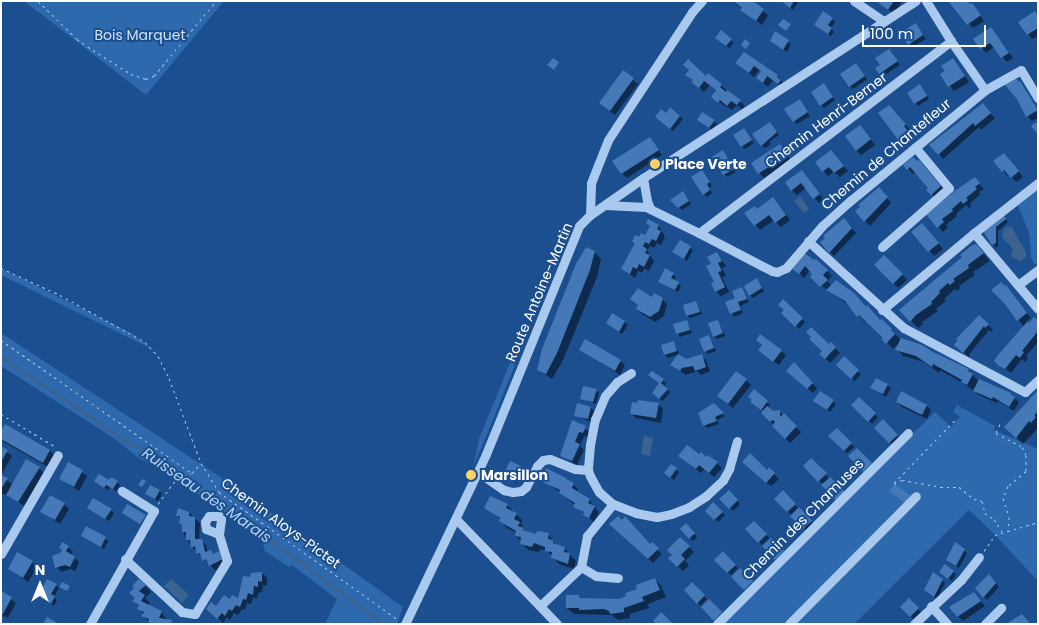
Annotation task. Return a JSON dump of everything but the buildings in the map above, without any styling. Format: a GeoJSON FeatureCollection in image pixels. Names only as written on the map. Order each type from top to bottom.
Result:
{"type":"FeatureCollection","features":[{"type":"Feature","properties":{"kind":"street"},"geometry":{"type":"LineString","coordinates":[[590,215],[591,183],[608,140],[692,12],[702,1]]}},
{"type":"Feature","properties":{"kind":"street"},"geometry":{"type":"LineString","coordinates":[[854,1],[884,22]]}},
{"type":"Feature","properties":{"kind":"street","name":"Route Antoine-Martin"},"geometry":{"type":"LineString","coordinates":[[406,623],[478,472],[574,236],[580,226],[590,215],[642,178],[916,1]]}},
{"type":"Feature","properties":{"kind":"street"},"geometry":{"type":"LineString","coordinates":[[926,1],[985,90]]}},
{"type":"Feature","properties":{"kind":"street","name":"Chemin Henri-Berner"},"geometry":{"type":"LineString","coordinates":[[699,233],[951,41]]}},
{"type":"Feature","properties":{"kind":"street","name":"Chemin de Chantefleur"},"geometry":{"type":"LineString","coordinates":[[699,233],[777,272],[786,268],[808,241],[850,201],[985,90],[1021,70],[1038,98]]}},
{"type":"Feature","properties":{"kind":"street"},"geometry":{"type":"LineString","coordinates":[[882,247],[949,188],[915,148]]}},
{"type":"Feature","properties":{"kind":"street"},"geometry":{"type":"LineString","coordinates":[[642,178],[650,208]]}},
{"type":"Feature","properties":{"kind":"street"},"geometry":{"type":"LineString","coordinates":[[882,310],[974,233],[1038,183]]}},
{"type":"Feature","properties":{"kind":"street"},"geometry":{"type":"LineString","coordinates":[[603,206],[650,208],[699,233]]}},
{"type":"Feature","properties":{"kind":"street"},"geometry":{"type":"LineString","coordinates":[[974,233],[1038,309]]}},
{"type":"Feature","properties":{"kind":"street"},"geometry":{"type":"LineString","coordinates":[[808,241],[904,328],[1025,392],[1038,380]]}},
{"type":"Feature","properties":{"kind":"street"},"geometry":{"type":"LineString","coordinates":[[1018,285],[1038,270]]}},
{"type":"Feature","properties":{"kind":"street"},"geometry":{"type":"LineString","coordinates":[[631,373],[610,389],[601,404],[595,420],[588,470],[594,485],[613,504],[636,513],[657,517],[689,507],[706,496],[723,480],[729,469],[737,441]]}},
{"type":"Feature","properties":{"kind":"street","name":"Chemin des Chamuses"},"geometry":{"type":"LineString","coordinates":[[716,624],[908,433]]}},
{"type":"Feature","properties":{"kind":"street"},"geometry":{"type":"LineString","coordinates":[[1,554],[58,455]]}},
{"type":"Feature","properties":{"kind":"street"},"geometry":{"type":"LineString","coordinates":[[478,472],[504,490],[513,492],[521,491],[526,487],[537,466],[543,460],[550,459],[575,469],[588,470]]}},
{"type":"Feature","properties":{"kind":"street"},"geometry":{"type":"LineString","coordinates":[[93,622],[125,559],[154,511],[122,491]]}},
{"type":"Feature","properties":{"kind":"street"},"geometry":{"type":"LineString","coordinates":[[789,624],[916,496]]}},
{"type":"Feature","properties":{"kind":"street"},"geometry":{"type":"LineString","coordinates":[[540,606],[581,567],[587,536],[613,504]]}},
{"type":"Feature","properties":{"kind":"street"},"geometry":{"type":"LineString","coordinates":[[456,519],[557,624]]}},
{"type":"Feature","properties":{"kind":"street"},"geometry":{"type":"LineString","coordinates":[[125,559],[182,612],[195,614],[228,561],[219,534]]}},
{"type":"Feature","properties":{"kind":"street"},"geometry":{"type":"LineString","coordinates":[[914,624],[931,606],[961,580],[979,557]]}},
{"type":"Feature","properties":{"kind":"street"},"geometry":{"type":"LineString","coordinates":[[581,567],[596,576],[618,578]]}},
{"type":"Feature","properties":{"kind":"street"},"geometry":{"type":"LineString","coordinates":[[931,606],[948,624]]}},
{"type":"Feature","properties":{"kind":"street"},"geometry":{"type":"LineString","coordinates":[[985,624],[1001,608]]}},
{"type":"Feature","properties":{"kind":"path"},"geometry":{"type":"LineString","coordinates":[[38,1],[78,39],[93,50],[131,74],[146,79],[154,76],[216,1]]}},
{"type":"Feature","properties":{"kind":"path","name":"Chemin Aloys-Pictet"},"geometry":{"type":"LineString","coordinates":[[1,268],[60,295],[134,334],[145,342],[158,356],[170,378],[201,463],[219,492],[386,611],[406,623]]}},
{"type":"Feature","properties":{"kind":"path"},"geometry":{"type":"LineString","coordinates":[[1,340],[192,473]]}},
{"type":"Feature","properties":{"kind":"path"},"geometry":{"type":"LineString","coordinates":[[1,414],[55,445],[58,449],[58,455]]}},
{"type":"Feature","properties":{"kind":"path"},"geometry":{"type":"LineString","coordinates":[[956,419],[893,482],[894,484],[902,480],[940,487],[959,487],[974,499],[982,501],[985,513],[999,524],[1002,532]]}},
{"type":"Feature","properties":{"kind":"path"},"geometry":{"type":"LineString","coordinates":[[1000,424],[996,433],[1022,447],[1026,455],[1026,471],[1008,486],[1003,498],[1009,517],[1008,530]]}},
{"type":"Feature","properties":{"kind":"path"},"geometry":{"type":"LineString","coordinates":[[154,511],[166,492],[185,476],[192,473],[201,463]]}},
{"type":"Feature","properties":{"kind":"path"},"geometry":{"type":"LineString","coordinates":[[979,557],[995,535],[1038,522]]}},
{"type":"Feature","properties":{"kind":"green space","name":"Bois Marquet"},"geometry":{"type":"Polygon","coordinates":[[[24,1],[224,1],[146,95],[24,1]]]}},
{"type":"Feature","properties":{"kind":"green space"},"geometry":{"type":"Polygon","coordinates":[[[1038,187],[1038,263],[1034,264],[1031,257],[1029,232],[1017,204],[1038,187]]]}},
{"type":"Feature","properties":{"kind":"green space"},"geometry":{"type":"Polygon","coordinates":[[[1,268],[133,334],[152,349],[1,275],[1,268]]]}},
{"type":"Feature","properties":{"kind":"green space"},"geometry":{"type":"Polygon","coordinates":[[[529,330],[473,467],[479,439],[521,336],[529,330]]]}},
{"type":"Feature","properties":{"kind":"green space"},"geometry":{"type":"Polygon","coordinates":[[[1,333],[222,478],[403,607],[397,624],[325,624],[337,599],[292,565],[289,567],[265,551],[262,539],[172,475],[140,459],[112,437],[1,366],[1,333]]]}},
{"type":"Feature","properties":{"kind":"green space"},"geometry":{"type":"Polygon","coordinates":[[[957,405],[995,426],[994,430],[1038,449],[1038,581],[969,510],[854,624],[717,624],[935,412],[951,427],[960,417],[953,412],[957,405]]]}},
{"type":"Feature","properties":{"kind":"shaded area"},"geometry":{"type":"Polygon","coordinates":[[[800,196],[809,209],[804,213],[794,201],[800,196]]]}},
{"type":"Feature","properties":{"kind":"shaded area"},"geometry":{"type":"Polygon","coordinates":[[[1011,226],[1026,252],[1026,257],[1020,261],[1013,258],[1011,254],[1013,249],[1002,237],[1004,228],[1011,226]]]}},
{"type":"Feature","properties":{"kind":"shaded area"},"geometry":{"type":"Polygon","coordinates":[[[644,436],[653,438],[650,456],[641,454],[644,436]]]}},
{"type":"Feature","properties":{"kind":"shaded area"},"geometry":{"type":"Polygon","coordinates":[[[171,579],[189,595],[182,603],[164,586],[171,579]]]}},
{"type":"Feature","properties":{"kind":"waterway","name":"Ruisseau des Marais"},"geometry":{"type":"LineString","coordinates":[[1,356],[131,444],[145,449],[180,475],[189,486],[267,537],[384,624]]}},
{"type":"Feature","properties":{"kind":"place","name":"Place Verte"},"geometry":{"type":"Point","coordinates":[655,164]}},
{"type":"Feature","properties":{"kind":"place","name":"Marsillon"},"geometry":{"type":"Point","coordinates":[471,475]}}]}
